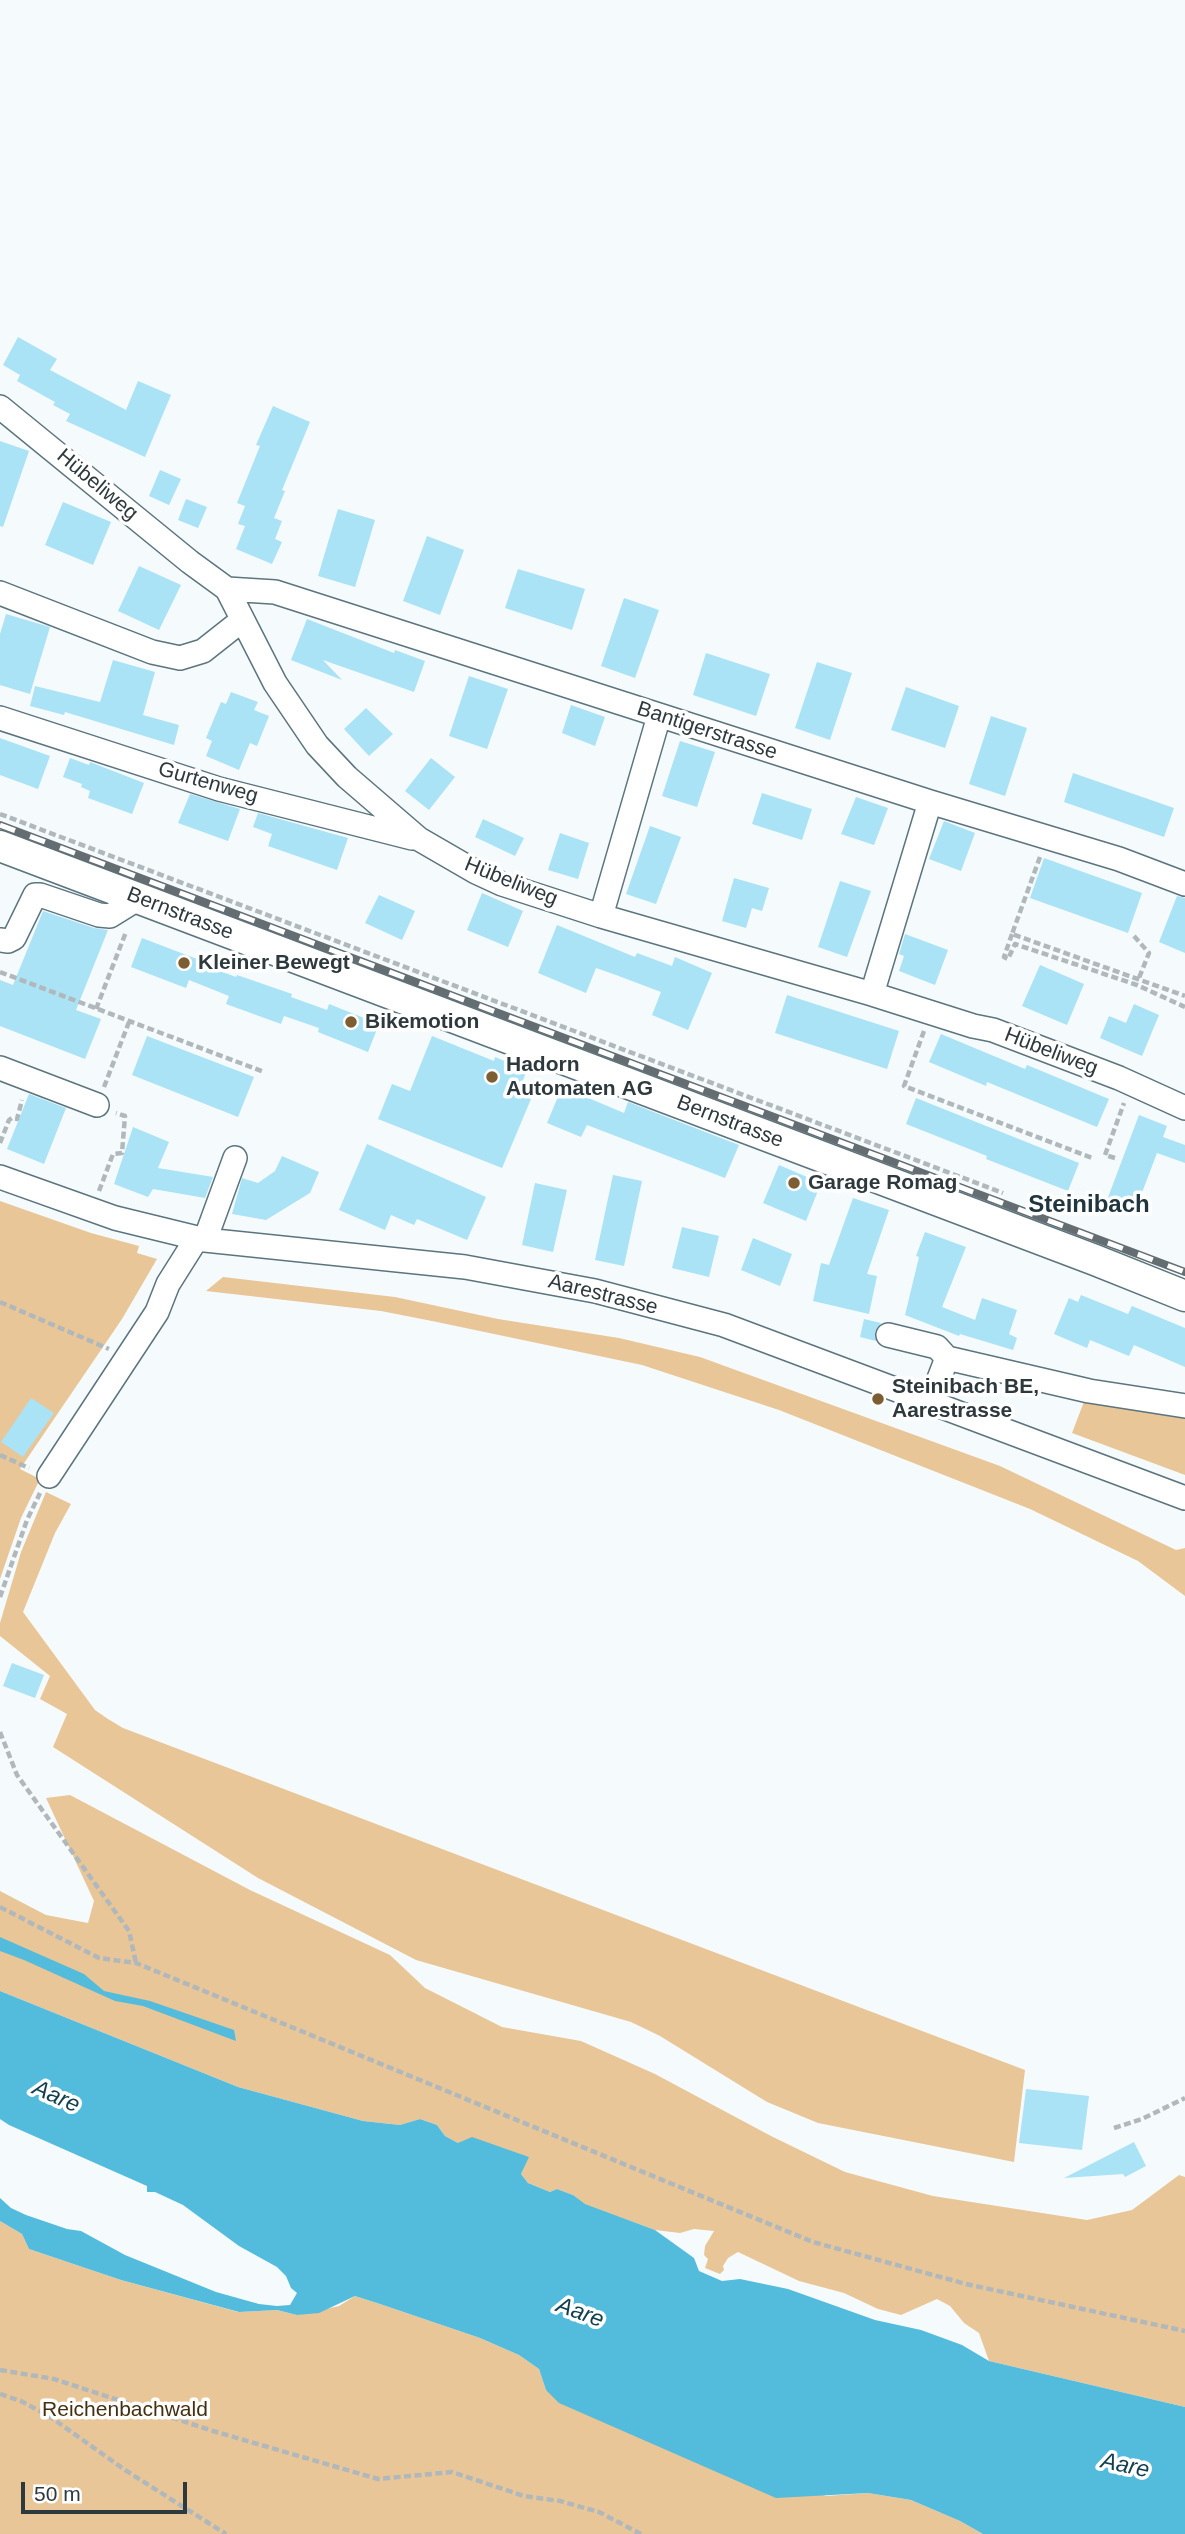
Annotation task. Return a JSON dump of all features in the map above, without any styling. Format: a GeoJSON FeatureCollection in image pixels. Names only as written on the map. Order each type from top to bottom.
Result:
{"type":"FeatureCollection","features":[{"type":"Feature","properties":{"kind":"main road","name":"Bernstrasse"},"geometry":{"type":"LineString","coordinates":[[0,846],[1185,1296]]}},
{"type":"Feature","properties":{"kind":"street","name":"Hübeliweg"},"geometry":{"type":"LineString","coordinates":[[0,407],[227,589],[275,683],[317,745],[347,777],[419,839],[502,884],[601,916],[1024,1041],[1131,1083],[1185,1108]]}},
{"type":"Feature","properties":{"kind":"street","name":"Bantigerstrasse"},"geometry":{"type":"LineString","coordinates":[[227,589],[275,592],[930,802],[1119,859],[1185,884]]}},
{"type":"Feature","properties":{"kind":"street"},"geometry":{"type":"LineString","coordinates":[[0,593],[152,652],[180,658],[203,651],[242,621]]}},
{"type":"Feature","properties":{"kind":"street"},"geometry":{"type":"LineString","coordinates":[[601,916],[659,716]]}},
{"type":"Feature","properties":{"kind":"street","name":"Gurtenweg"},"geometry":{"type":"LineString","coordinates":[[0,718],[219,789],[419,839]]}},
{"type":"Feature","properties":{"kind":"street"},"geometry":{"type":"LineString","coordinates":[[872,994],[930,802]]}},
{"type":"Feature","properties":{"kind":"street"},"geometry":{"type":"LineString","coordinates":[[0,940],[8,941],[13,938],[34,895],[40,894],[99,915],[110,916],[139,898]]}},
{"type":"Feature","properties":{"kind":"street"},"geometry":{"type":"LineString","coordinates":[[0,1068],[97,1105]]}},
{"type":"Feature","properties":{"kind":"street"},"geometry":{"type":"LineString","coordinates":[[49,1476],[157,1312],[168,1284],[201,1239],[235,1158]]}},
{"type":"Feature","properties":{"kind":"street","name":"Aarestrasse"},"geometry":{"type":"LineString","coordinates":[[0,1177],[93,1210],[201,1239],[465,1267],[595,1291],[724,1325],[1185,1498]]}},
{"type":"Feature","properties":{"kind":"street"},"geometry":{"type":"LineString","coordinates":[[888,1335],[937,1347],[947,1358],[1089,1391],[1185,1406]]}},
{"type":"Feature","properties":{"kind":"street"},"geometry":{"type":"LineString","coordinates":[[930,1402],[947,1358]]}},
{"type":"Feature","properties":{"kind":"path"},"geometry":{"type":"LineString","coordinates":[[0,814],[1003,1193]]}},
{"type":"Feature","properties":{"kind":"path"},"geometry":{"type":"LineString","coordinates":[[1048,838],[1004,957],[1008,959],[1015,944],[1137,985],[1185,1007]]}},
{"type":"Feature","properties":{"kind":"path"},"geometry":{"type":"LineString","coordinates":[[96,1009],[139,898]]}},
{"type":"Feature","properties":{"kind":"path"},"geometry":{"type":"LineString","coordinates":[[1012,934],[1185,996]]}},
{"type":"Feature","properties":{"kind":"path"},"geometry":{"type":"LineString","coordinates":[[1134,936],[1149,953],[1139,978]]}},
{"type":"Feature","properties":{"kind":"path"},"geometry":{"type":"LineString","coordinates":[[0,972],[264,1072]]}},
{"type":"Feature","properties":{"kind":"path"},"geometry":{"type":"LineString","coordinates":[[930,1013],[904,1086],[1091,1158]]}},
{"type":"Feature","properties":{"kind":"path"},"geometry":{"type":"LineString","coordinates":[[97,1105],[129,1022]]}},
{"type":"Feature","properties":{"kind":"path"},"geometry":{"type":"LineString","coordinates":[[1115,1158],[1105,1155],[1131,1083]]}},
{"type":"Feature","properties":{"kind":"path"},"geometry":{"type":"LineString","coordinates":[[93,1210],[113,1154],[122,1153],[125,1116]]}},
{"type":"Feature","properties":{"kind":"path"},"geometry":{"type":"LineString","coordinates":[[0,1143],[9,1120],[17,1119]]}},
{"type":"Feature","properties":{"kind":"path"},"geometry":{"type":"LineString","coordinates":[[0,1303],[127,1357]]}},
{"type":"Feature","properties":{"kind":"path"},"geometry":{"type":"LineString","coordinates":[[0,1455],[49,1476],[27,1520],[0,1597]]}},
{"type":"Feature","properties":{"kind":"path"},"geometry":{"type":"LineString","coordinates":[[0,1732],[17,1775],[129,1931],[136,1963]]}},
{"type":"Feature","properties":{"kind":"path"},"geometry":{"type":"LineString","coordinates":[[0,1906],[99,1958],[136,1963],[813,2242],[966,2284],[1185,2332]]}},
{"type":"Feature","properties":{"kind":"path"},"geometry":{"type":"LineString","coordinates":[[1114,2128],[1142,2119],[1185,2098]]}},
{"type":"Feature","properties":{"kind":"path"},"geometry":{"type":"LineString","coordinates":[[0,2370],[54,2379],[213,2431],[378,2479],[452,2472],[524,2496],[560,2501],[599,2512],[641,2534]]}},
{"type":"Feature","properties":{"kind":"path"},"geometry":{"type":"LineString","coordinates":[[0,2394],[21,2401],[49,2416],[125,2470],[226,2534]]}},
{"type":"Feature","properties":{"kind":"green space"},"geometry":{"type":"Polygon","coordinates":[[[0,1201],[91,1233],[139,1246],[137,1253],[157,1259],[122,1319],[20,1469],[40,1479],[21,1518],[0,1579],[0,1201]]]}},
{"type":"Feature","properties":{"kind":"green space"},"geometry":{"type":"Polygon","coordinates":[[[223,1277],[395,1297],[498,1319],[619,1338],[700,1357],[1000,1466],[1176,1550],[1185,1548],[1185,1596],[1138,1561],[1030,1509],[779,1410],[642,1365],[432,1321],[381,1311],[206,1291],[223,1277]]]}},
{"type":"Feature","properties":{"kind":"green space"},"geometry":{"type":"Polygon","coordinates":[[[1085,1399],[1185,1415],[1185,1475],[1072,1433],[1085,1399]]]}},
{"type":"Feature","properties":{"kind":"green space"},"geometry":{"type":"Polygon","coordinates":[[[46,1492],[71,1504],[55,1533],[23,1612],[95,1710],[108,1719],[123,1728],[1025,2070],[1014,2162],[818,2123],[767,2102],[660,2036],[631,2022],[416,1960],[258,1878],[53,1747],[67,1714],[40,1699],[50,1676],[0,1636],[0,1623],[21,1552],[46,1492]]]}},
{"type":"Feature","properties":{"kind":"green space"},"geometry":{"type":"Polygon","coordinates":[[[70,1795],[250,1890],[390,1955],[425,1988],[502,2027],[581,2041],[655,2074],[845,2172],[933,2196],[1087,2220],[1132,2210],[1179,2175],[1185,2177],[1185,2407],[989,2361],[979,2333],[964,2323],[950,2306],[937,2299],[901,2315],[878,2309],[844,2293],[799,2281],[738,2252],[728,2258],[720,2274],[705,2268],[708,2259],[704,2255],[705,2246],[714,2231],[694,2229],[680,2233],[655,2230],[584,2204],[573,2195],[557,2189],[550,2192],[528,2183],[521,2174],[528,2157],[502,2148],[458,2143],[445,2136],[437,2125],[420,2119],[400,2125],[363,2121],[238,2087],[0,1991],[0,1891],[46,1915],[88,1923],[94,1901],[46,1798],[70,1795]]]}},
{"type":"Feature","properties":{"kind":"green space","name":"Reichenbachwald"},"geometry":{"type":"Polygon","coordinates":[[[0,2221],[22,2234],[29,2249],[121,2280],[238,2312],[277,2310],[297,2315],[339,2306],[355,2296],[480,2338],[519,2355],[539,2369],[546,2390],[826,2496],[868,2493],[911,2500],[983,2534],[0,2534],[0,2221]]]}},
{"type":"Feature","properties":{"kind":"water"},"geometry":{"type":"Polygon","coordinates":[[[0,1937],[84,1974],[104,1991],[150,2001],[234,2030],[236,2041],[143,2006],[115,2001],[0,1951],[0,1937]]]}},
{"type":"Feature","properties":{"kind":"water","name":"Aare"},"geometry":{"type":"Polygon","coordinates":[[[0,1991],[238,2087],[363,2121],[400,2125],[420,2119],[437,2125],[445,2136],[458,2143],[472,2137],[529,2157],[521,2174],[528,2183],[550,2192],[557,2189],[573,2195],[585,2204],[655,2230],[694,2258],[699,2271],[722,2281],[740,2279],[788,2289],[875,2320],[921,2330],[962,2345],[989,2361],[1185,2407],[1185,2534],[983,2534],[911,2500],[868,2493],[776,2498],[559,2403],[546,2390],[539,2369],[519,2355],[480,2338],[380,2304],[355,2296],[319,2313],[297,2315],[277,2310],[239,2312],[121,2280],[29,2249],[22,2234],[0,2221],[0,2198],[11,2208],[26,2215],[81,2231],[125,2255],[216,2292],[277,2306],[290,2305],[297,2293],[277,2267],[239,2246],[183,2205],[155,2192],[147,2192],[147,2186],[0,2119],[0,1991]]]}},
{"type":"Feature","properties":{"kind":"building"},"geometry":{"type":"Polygon","coordinates":[[[18,337],[57,359],[50,370],[126,410],[138,381],[171,395],[145,457],[66,421],[70,414],[53,405],[55,402],[17,381],[20,375],[3,365],[18,337]]]}},
{"type":"Feature","properties":{"kind":"building"},"geometry":{"type":"Polygon","coordinates":[[[273,406],[310,422],[282,490],[285,491],[274,518],[282,521],[275,539],[282,542],[272,564],[236,549],[245,526],[238,524],[245,506],[237,503],[260,446],[256,445],[273,406]]]}},
{"type":"Feature","properties":{"kind":"building"},"geometry":{"type":"Polygon","coordinates":[[[0,441],[29,451],[3,527],[0,526],[0,441]]]}},
{"type":"Feature","properties":{"kind":"building"},"geometry":{"type":"Polygon","coordinates":[[[160,470],[181,479],[169,505],[149,496],[160,470]]]}},
{"type":"Feature","properties":{"kind":"building"},"geometry":{"type":"Polygon","coordinates":[[[186,499],[207,507],[198,528],[178,520],[186,499]]]}},
{"type":"Feature","properties":{"kind":"building"},"geometry":{"type":"Polygon","coordinates":[[[63,502],[111,522],[93,565],[45,545],[63,502]]]}},
{"type":"Feature","properties":{"kind":"building"},"geometry":{"type":"Polygon","coordinates":[[[338,509],[375,520],[355,587],[318,576],[338,509]]]}},
{"type":"Feature","properties":{"kind":"building"},"geometry":{"type":"Polygon","coordinates":[[[427,536],[464,550],[440,615],[403,601],[427,536]]]}},
{"type":"Feature","properties":{"kind":"building"},"geometry":{"type":"Polygon","coordinates":[[[139,566],[181,585],[159,630],[118,611],[139,566]]]}},
{"type":"Feature","properties":{"kind":"building"},"geometry":{"type":"Polygon","coordinates":[[[518,569],[585,589],[572,630],[505,608],[518,569]]]}},
{"type":"Feature","properties":{"kind":"building"},"geometry":{"type":"Polygon","coordinates":[[[624,598],[659,610],[635,678],[601,666],[624,598]]]}},
{"type":"Feature","properties":{"kind":"building"},"geometry":{"type":"Polygon","coordinates":[[[6,614],[50,627],[30,694],[0,685],[0,634],[6,614]]]}},
{"type":"Feature","properties":{"kind":"building"},"geometry":{"type":"Polygon","coordinates":[[[307,619],[394,653],[395,650],[425,661],[414,692],[323,660],[342,680],[291,660],[307,619]]]}},
{"type":"Feature","properties":{"kind":"building"},"geometry":{"type":"Polygon","coordinates":[[[706,653],[770,674],[756,716],[693,695],[706,653]]]}},
{"type":"Feature","properties":{"kind":"building"},"geometry":{"type":"Polygon","coordinates":[[[113,660],[155,672],[143,715],[179,725],[174,745],[65,712],[64,715],[30,706],[35,686],[100,702],[113,660]]]}},
{"type":"Feature","properties":{"kind":"building"},"geometry":{"type":"Polygon","coordinates":[[[817,662],[852,673],[830,740],[795,728],[817,662]]]}},
{"type":"Feature","properties":{"kind":"building"},"geometry":{"type":"Polygon","coordinates":[[[469,676],[508,689],[487,749],[449,736],[469,676]]]}},
{"type":"Feature","properties":{"kind":"building"},"geometry":{"type":"Polygon","coordinates":[[[906,687],[959,706],[945,748],[891,730],[906,687]]]}},
{"type":"Feature","properties":{"kind":"building"},"geometry":{"type":"Polygon","coordinates":[[[231,692],[258,702],[254,710],[269,716],[257,746],[250,743],[239,770],[206,756],[212,741],[206,738],[221,702],[226,704],[231,692]]]}},
{"type":"Feature","properties":{"kind":"building"},"geometry":{"type":"Polygon","coordinates":[[[571,705],[605,717],[595,746],[562,733],[571,705]]]}},
{"type":"Feature","properties":{"kind":"building"},"geometry":{"type":"Polygon","coordinates":[[[366,708],[393,734],[369,756],[344,729],[366,708]]]}},
{"type":"Feature","properties":{"kind":"building"},"geometry":{"type":"Polygon","coordinates":[[[991,716],[1027,728],[1005,796],[969,784],[991,716]]]}},
{"type":"Feature","properties":{"kind":"building"},"geometry":{"type":"Polygon","coordinates":[[[0,738],[50,756],[38,789],[0,775],[0,738]]]}},
{"type":"Feature","properties":{"kind":"building"},"geometry":{"type":"Polygon","coordinates":[[[680,741],[715,752],[697,807],[662,796],[680,741]]]}},
{"type":"Feature","properties":{"kind":"building"},"geometry":{"type":"Polygon","coordinates":[[[70,758],[89,765],[90,762],[144,783],[132,814],[88,798],[90,791],[81,787],[82,784],[63,777],[70,758]]]}},
{"type":"Feature","properties":{"kind":"building"},"geometry":{"type":"Polygon","coordinates":[[[431,758],[455,777],[429,810],[405,791],[431,758]]]}},
{"type":"Feature","properties":{"kind":"building"},"geometry":{"type":"Polygon","coordinates":[[[1073,773],[1174,808],[1164,837],[1064,802],[1073,773]]]}},
{"type":"Feature","properties":{"kind":"building"},"geometry":{"type":"Polygon","coordinates":[[[762,793],[812,809],[802,840],[752,824],[762,793]]]}},
{"type":"Feature","properties":{"kind":"building"},"geometry":{"type":"Polygon","coordinates":[[[190,794],[240,809],[228,841],[178,823],[190,794]]]}},
{"type":"Feature","properties":{"kind":"building"},"geometry":{"type":"Polygon","coordinates":[[[856,797],[888,808],[874,845],[841,834],[856,797]]]}},
{"type":"Feature","properties":{"kind":"building"},"geometry":{"type":"Polygon","coordinates":[[[258,813],[348,838],[337,870],[268,846],[272,834],[253,827],[258,813]]]}},
{"type":"Feature","properties":{"kind":"building"},"geometry":{"type":"Polygon","coordinates":[[[483,819],[524,838],[515,856],[475,837],[483,819]]]}},
{"type":"Feature","properties":{"kind":"building"},"geometry":{"type":"Polygon","coordinates":[[[944,821],[975,833],[961,871],[929,859],[944,821]]]}},
{"type":"Feature","properties":{"kind":"building"},"geometry":{"type":"Polygon","coordinates":[[[650,826],[681,837],[656,904],[626,894],[650,826]]]}},
{"type":"Feature","properties":{"kind":"building"},"geometry":{"type":"Polygon","coordinates":[[[560,833],[589,843],[578,879],[548,870],[560,833]]]}},
{"type":"Feature","properties":{"kind":"building"},"geometry":{"type":"Polygon","coordinates":[[[1044,858],[1142,893],[1128,933],[1030,898],[1044,858]]]}},
{"type":"Feature","properties":{"kind":"building"},"geometry":{"type":"Polygon","coordinates":[[[734,878],[769,888],[762,911],[752,908],[746,928],[722,921],[734,878]]]}},
{"type":"Feature","properties":{"kind":"building"},"geometry":{"type":"Polygon","coordinates":[[[840,881],[871,891],[847,957],[818,947],[840,881]]]}},
{"type":"Feature","properties":{"kind":"building"},"geometry":{"type":"Polygon","coordinates":[[[482,893],[523,911],[508,947],[467,930],[482,893]]]}},
{"type":"Feature","properties":{"kind":"building"},"geometry":{"type":"Polygon","coordinates":[[[379,895],[415,911],[402,940],[365,923],[379,895]]]}},
{"type":"Feature","properties":{"kind":"building"},"geometry":{"type":"Polygon","coordinates":[[[1177,896],[1185,898],[1185,953],[1159,942],[1177,896]]]}},
{"type":"Feature","properties":{"kind":"building"},"geometry":{"type":"Polygon","coordinates":[[[43,911],[108,930],[76,1010],[101,1019],[85,1059],[0,1026],[0,980],[13,985],[43,911]]]}},
{"type":"Feature","properties":{"kind":"building"},"geometry":{"type":"Polygon","coordinates":[[[557,925],[635,957],[637,953],[672,966],[675,957],[712,973],[688,1030],[652,1015],[661,992],[596,968],[586,993],[538,973],[557,925]]]}},
{"type":"Feature","properties":{"kind":"building"},"geometry":{"type":"Polygon","coordinates":[[[905,934],[948,950],[935,985],[899,971],[904,956],[899,954],[905,934]]]}},
{"type":"Feature","properties":{"kind":"building"},"geometry":{"type":"Polygon","coordinates":[[[142,938],[236,977],[237,975],[292,994],[291,997],[327,1010],[329,1004],[379,1024],[368,1052],[318,1032],[319,1028],[284,1016],[281,1024],[226,1004],[229,996],[189,980],[186,988],[131,967],[142,938]]]}},
{"type":"Feature","properties":{"kind":"building"},"geometry":{"type":"Polygon","coordinates":[[[1040,965],[1084,984],[1067,1025],[1022,1006],[1040,965]]]}},
{"type":"Feature","properties":{"kind":"building"},"geometry":{"type":"Polygon","coordinates":[[[787,995],[899,1031],[887,1069],[775,1033],[787,995]]]}},
{"type":"Feature","properties":{"kind":"building"},"geometry":{"type":"Polygon","coordinates":[[[1134,1004],[1159,1015],[1142,1056],[1100,1038],[1109,1016],[1126,1023],[1134,1004]]]}},
{"type":"Feature","properties":{"kind":"building"},"geometry":{"type":"Polygon","coordinates":[[[941,1034],[1025,1069],[1027,1065],[1109,1099],[1097,1127],[987,1082],[986,1086],[929,1062],[941,1034]]]}},
{"type":"Feature","properties":{"kind":"building"},"geometry":{"type":"Polygon","coordinates":[[[147,1036],[254,1077],[238,1117],[132,1075],[147,1036]]]}},
{"type":"Feature","properties":{"kind":"building"},"geometry":{"type":"Polygon","coordinates":[[[432,1036],[494,1061],[495,1057],[527,1070],[518,1093],[531,1099],[502,1168],[378,1119],[392,1084],[410,1091],[432,1036]]]}},
{"type":"Feature","properties":{"kind":"building"},"geometry":{"type":"Polygon","coordinates":[[[562,1087],[624,1113],[628,1102],[739,1145],[725,1178],[587,1125],[581,1137],[547,1123],[562,1087]]]}},
{"type":"Feature","properties":{"kind":"building"},"geometry":{"type":"Polygon","coordinates":[[[29,1094],[66,1108],[44,1164],[7,1149],[29,1094]]]}},
{"type":"Feature","properties":{"kind":"building"},"geometry":{"type":"Polygon","coordinates":[[[916,1098],[1079,1163],[1068,1191],[906,1124],[916,1098]]]}},
{"type":"Feature","properties":{"kind":"building"},"geometry":{"type":"Polygon","coordinates":[[[1139,1115],[1167,1126],[1163,1137],[1185,1145],[1185,1163],[1157,1153],[1135,1211],[1107,1200],[1139,1115]]]}},
{"type":"Feature","properties":{"kind":"building"},"geometry":{"type":"Polygon","coordinates":[[[133,1127],[169,1142],[158,1168],[213,1177],[205,1198],[153,1189],[148,1197],[114,1184],[133,1127]]]}},
{"type":"Feature","properties":{"kind":"building"},"geometry":{"type":"Polygon","coordinates":[[[367,1144],[486,1197],[467,1240],[417,1219],[414,1225],[391,1215],[385,1230],[339,1210],[367,1144]]]}},
{"type":"Feature","properties":{"kind":"building"},"geometry":{"type":"Polygon","coordinates":[[[282,1156],[319,1172],[310,1193],[266,1220],[232,1214],[242,1178],[258,1183],[275,1171],[282,1156]]]}},
{"type":"Feature","properties":{"kind":"building"},"geometry":{"type":"Polygon","coordinates":[[[779,1165],[821,1183],[806,1221],[763,1203],[779,1165]]]}},
{"type":"Feature","properties":{"kind":"building"},"geometry":{"type":"Polygon","coordinates":[[[613,1175],[642,1181],[624,1266],[595,1260],[613,1175]]]}},
{"type":"Feature","properties":{"kind":"building"},"geometry":{"type":"Polygon","coordinates":[[[535,1183],[567,1190],[553,1252],[522,1245],[535,1183]]]}},
{"type":"Feature","properties":{"kind":"building"},"geometry":{"type":"Polygon","coordinates":[[[853,1198],[889,1210],[867,1274],[877,1276],[869,1314],[813,1301],[821,1263],[829,1265],[853,1198]]]}},
{"type":"Feature","properties":{"kind":"building"},"geometry":{"type":"Polygon","coordinates":[[[682,1227],[719,1236],[709,1277],[672,1268],[682,1227]]]}},
{"type":"Feature","properties":{"kind":"building"},"geometry":{"type":"Polygon","coordinates":[[[925,1232],[966,1247],[942,1307],[975,1320],[982,1298],[1017,1310],[1009,1334],[1017,1338],[1013,1350],[960,1334],[959,1336],[905,1315],[919,1257],[916,1256],[925,1232]]]}},
{"type":"Feature","properties":{"kind":"building"},"geometry":{"type":"Polygon","coordinates":[[[753,1238],[792,1254],[780,1286],[741,1270],[753,1238]]]}},
{"type":"Feature","properties":{"kind":"building"},"geometry":{"type":"Polygon","coordinates":[[[1081,1295],[1128,1314],[1132,1306],[1185,1328],[1185,1367],[1134,1345],[1129,1356],[1090,1340],[1087,1348],[1054,1334],[1069,1298],[1078,1302],[1081,1295]]]}},
{"type":"Feature","properties":{"kind":"building"},"geometry":{"type":"Polygon","coordinates":[[[864,1319],[881,1323],[875,1331],[876,1341],[860,1337],[864,1319]]]}},
{"type":"Feature","properties":{"kind":"building"},"geometry":{"type":"Polygon","coordinates":[[[31,1398],[54,1413],[23,1457],[1,1442],[31,1398]]]}},
{"type":"Feature","properties":{"kind":"building"},"geometry":{"type":"Polygon","coordinates":[[[12,1663],[44,1675],[35,1698],[3,1686],[12,1663]]]}},
{"type":"Feature","properties":{"kind":"building"},"geometry":{"type":"Polygon","coordinates":[[[1026,2089],[1089,2096],[1082,2150],[1019,2143],[1026,2089]]]}},
{"type":"Feature","properties":{"kind":"building"},"geometry":{"type":"Polygon","coordinates":[[[1134,2142],[1146,2166],[1125,2177],[1123,2174],[1064,2178],[1134,2142]]]}},
{"type":"Feature","properties":{"kind":"railway"},"geometry":{"type":"LineString","coordinates":[[0,825],[1185,1272]]}},
{"type":"Feature","properties":{"kind":"place","name":"Kleiner Bewegt"},"geometry":{"type":"Point","coordinates":[184,963]}},
{"type":"Feature","properties":{"kind":"place","name":"Bikemotion"},"geometry":{"type":"Point","coordinates":[351,1022]}},
{"type":"Feature","properties":{"kind":"place","name":"Hadorn Automaten AG"},"geometry":{"type":"Point","coordinates":[492,1077]}},
{"type":"Feature","properties":{"kind":"place","name":"Garage Romag"},"geometry":{"type":"Point","coordinates":[794,1183]}},
{"type":"Feature","properties":{"kind":"place","name":"Steinibach BE, Aarestrasse"},"geometry":{"type":"Point","coordinates":[878,1399]}},
{"type":"Feature","properties":{"kind":"district","name":"Steinibach"},"geometry":{"type":"Point","coordinates":[1089,1205]}}]}
